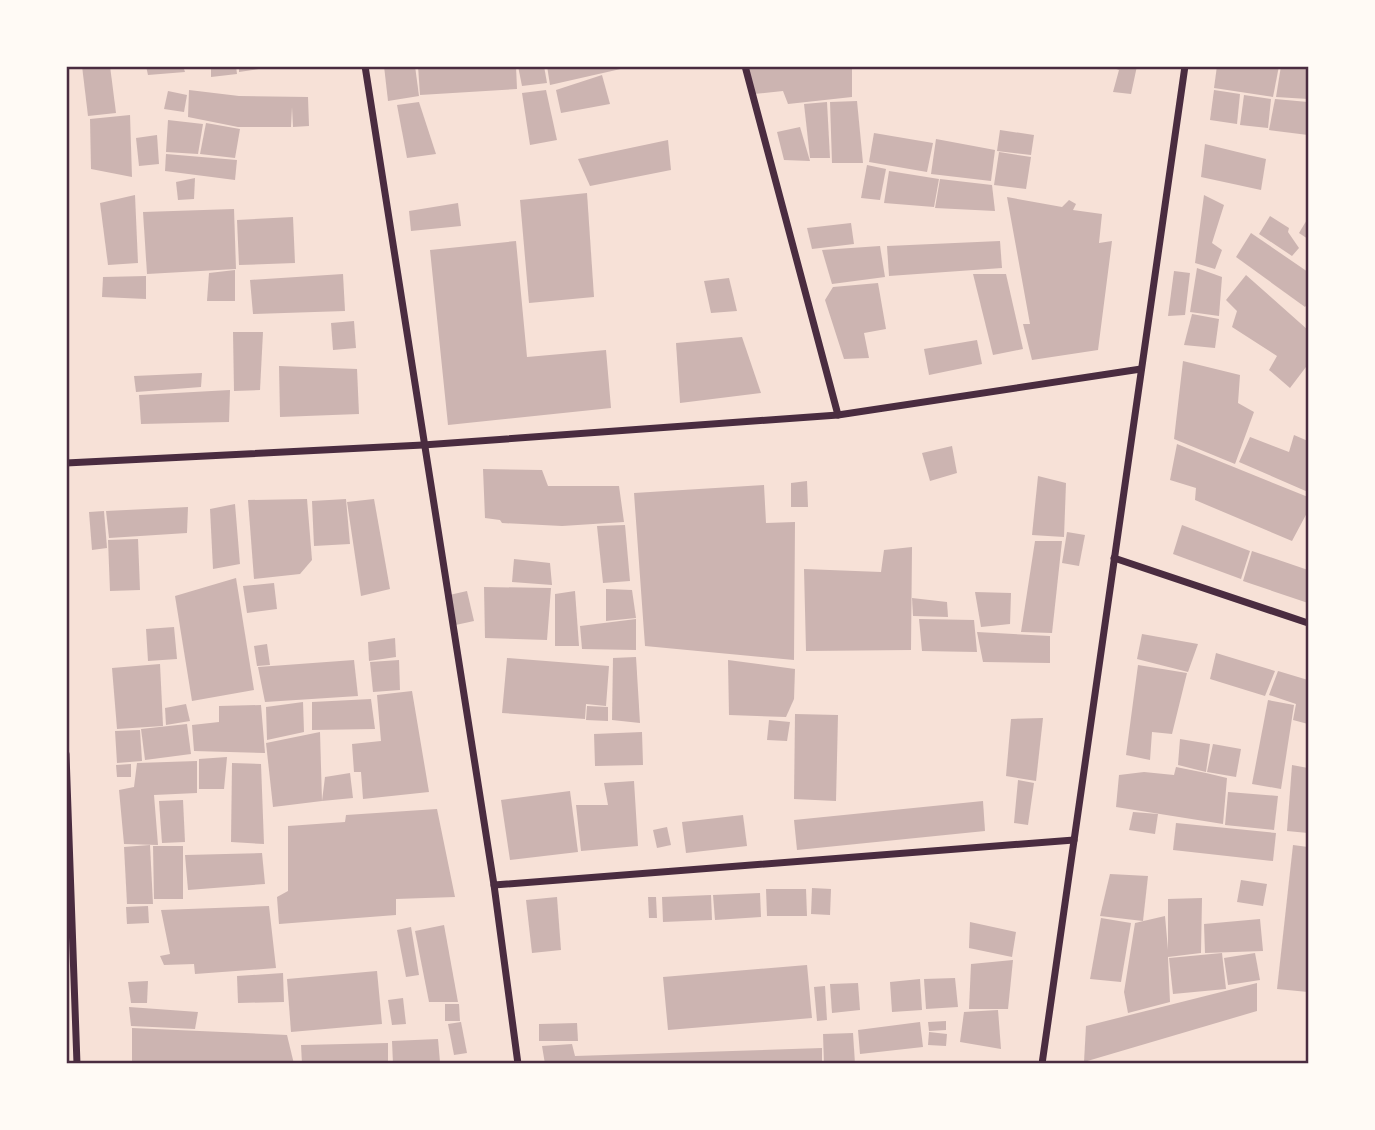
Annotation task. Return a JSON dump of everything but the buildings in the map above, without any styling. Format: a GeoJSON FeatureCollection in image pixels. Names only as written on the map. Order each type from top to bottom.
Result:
{"type":"FeatureCollection","features":[{"type":"Feature","properties":{"kind":"street"},"geometry":{"type":"LineString","coordinates":[[365,66],[423,445],[495,885],[518,1063]]}},
{"type":"Feature","properties":{"kind":"street"},"geometry":{"type":"LineString","coordinates":[[745,66],[838,415]]}},
{"type":"Feature","properties":{"kind":"street"},"geometry":{"type":"LineString","coordinates":[[1042,1063],[1185,66]]}},
{"type":"Feature","properties":{"kind":"street"},"geometry":{"type":"LineString","coordinates":[[66,464],[423,445],[838,415],[1141,369]]}},
{"type":"Feature","properties":{"kind":"street"},"geometry":{"type":"LineString","coordinates":[[1114,558],[1308,623]]}},
{"type":"Feature","properties":{"kind":"street"},"geometry":{"type":"LineString","coordinates":[[66,754],[77,1063]]}},
{"type":"Feature","properties":{"kind":"street"},"geometry":{"type":"LineString","coordinates":[[495,885],[1074,840]]}}]}
